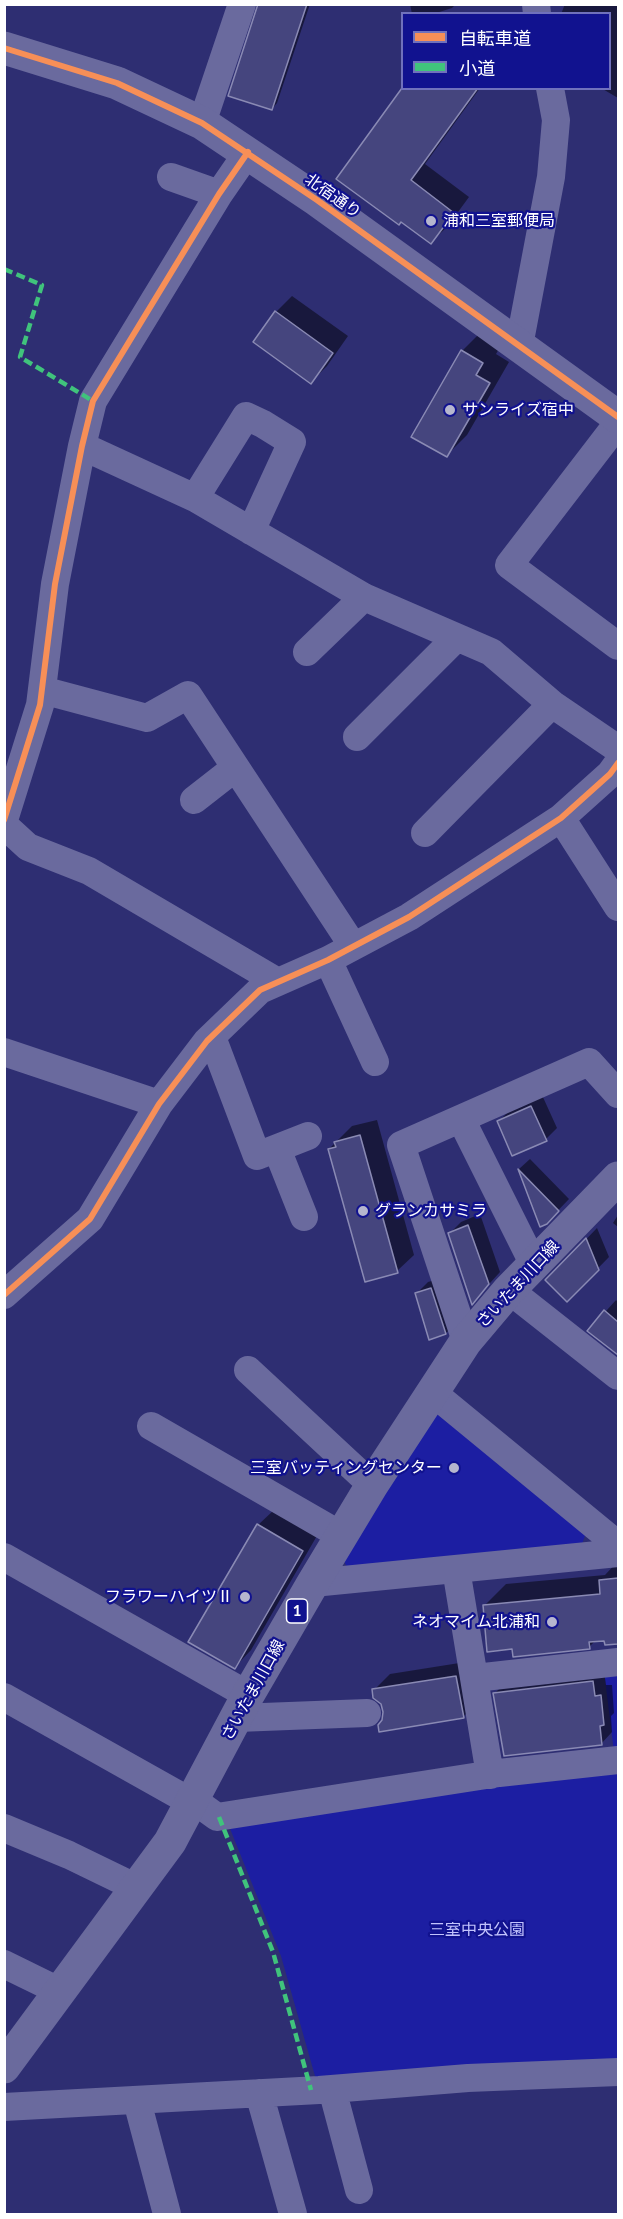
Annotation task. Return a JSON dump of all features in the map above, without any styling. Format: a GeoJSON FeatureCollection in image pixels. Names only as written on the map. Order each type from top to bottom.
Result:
{"type":"FeatureCollection","features":[{"type":"Feature","properties":{"kind":"main road","name":"さいたま川口線"},"geometry":{"type":"LineString","coordinates":[[4,2067],[170,1842],[313,1583],[372,1485],[466,1341],[509,1290],[618,1178]]}},
{"type":"Feature","properties":{"kind":"street"},"geometry":{"type":"LineString","coordinates":[[202,123],[242,4]]}},
{"type":"Feature","properties":{"kind":"street","name":"北宿通り"},"geometry":{"type":"LineString","coordinates":[[4,48],[117,83],[202,123],[248,152],[618,417]]}},
{"type":"Feature","properties":{"kind":"street"},"geometry":{"type":"LineString","coordinates":[[519,346],[551,177],[556,120],[550,90]]}},
{"type":"Feature","properties":{"kind":"street"},"geometry":{"type":"LineString","coordinates":[[4,820],[40,705],[55,584],[93,401],[100,386],[157,299],[219,194],[248,152]]}},
{"type":"Feature","properties":{"kind":"street"},"geometry":{"type":"LineString","coordinates":[[171,177],[219,194]]}},
{"type":"Feature","properties":{"kind":"street"},"geometry":{"type":"LineString","coordinates":[[195,498],[246,416],[263,423],[292,442],[250,531]]}},
{"type":"Feature","properties":{"kind":"street"},"geometry":{"type":"LineString","coordinates":[[618,423],[509,565],[618,646]]}},
{"type":"Feature","properties":{"kind":"street"},"geometry":{"type":"LineString","coordinates":[[82,446],[195,498],[364,597],[491,652],[552,704],[618,749]]}},
{"type":"Feature","properties":{"kind":"street"},"geometry":{"type":"LineString","coordinates":[[307,652],[364,597]]}},
{"type":"Feature","properties":{"kind":"street"},"geometry":{"type":"LineString","coordinates":[[357,738],[456,638]]}},
{"type":"Feature","properties":{"kind":"street"},"geometry":{"type":"LineString","coordinates":[[42,690],[147,718],[188,694],[353,946]]}},
{"type":"Feature","properties":{"kind":"street"},"geometry":{"type":"LineString","coordinates":[[425,832],[552,704]]}},
{"type":"Feature","properties":{"kind":"street"},"geometry":{"type":"LineString","coordinates":[[4,1295],[90,1219],[159,1104],[212,1037],[260,990],[328,960],[410,917],[561,818],[610,774],[618,762]]}},
{"type":"Feature","properties":{"kind":"street"},"geometry":{"type":"LineString","coordinates":[[194,800],[235,768]]}},
{"type":"Feature","properties":{"kind":"street"},"geometry":{"type":"LineString","coordinates":[[561,818],[618,907]]}},
{"type":"Feature","properties":{"kind":"street"},"geometry":{"type":"LineString","coordinates":[[4,825],[28,848],[89,870],[278,982]]}},
{"type":"Feature","properties":{"kind":"street"},"geometry":{"type":"LineString","coordinates":[[328,960],[375,1062]]}},
{"type":"Feature","properties":{"kind":"street"},"geometry":{"type":"LineString","coordinates":[[212,1037],[257,1156],[308,1136]]}},
{"type":"Feature","properties":{"kind":"street"},"geometry":{"type":"LineString","coordinates":[[4,1052],[159,1104]]}},
{"type":"Feature","properties":{"kind":"street"},"geometry":{"type":"LineString","coordinates":[[466,1341],[401,1145],[589,1062],[618,1094]]}},
{"type":"Feature","properties":{"kind":"street"},"geometry":{"type":"LineString","coordinates":[[461,1119],[534,1265]]}},
{"type":"Feature","properties":{"kind":"street"},"geometry":{"type":"LineString","coordinates":[[277,1149],[304,1217]]}},
{"type":"Feature","properties":{"kind":"street"},"geometry":{"type":"LineString","coordinates":[[509,1290],[618,1376]]}},
{"type":"Feature","properties":{"kind":"street"},"geometry":{"type":"LineString","coordinates":[[248,1370],[372,1485]]}},
{"type":"Feature","properties":{"kind":"street"},"geometry":{"type":"LineString","coordinates":[[432,1392],[618,1545]]}},
{"type":"Feature","properties":{"kind":"street"},"geometry":{"type":"LineString","coordinates":[[151,1426],[342,1536]]}},
{"type":"Feature","properties":{"kind":"street"},"geometry":{"type":"LineString","coordinates":[[313,1583],[618,1553]]}},
{"type":"Feature","properties":{"kind":"street"},"geometry":{"type":"LineString","coordinates":[[4,1557],[243,1707],[367,1713]]}},
{"type":"Feature","properties":{"kind":"street"},"geometry":{"type":"LineString","coordinates":[[456,1569],[490,1775]]}},
{"type":"Feature","properties":{"kind":"street"},"geometry":{"type":"LineString","coordinates":[[475,1678],[618,1662]]}},
{"type":"Feature","properties":{"kind":"street"},"geometry":{"type":"LineString","coordinates":[[4,1696],[217,1817],[490,1775],[618,1760]]}},
{"type":"Feature","properties":{"kind":"street"},"geometry":{"type":"LineString","coordinates":[[4,1828],[137,1888]]}},
{"type":"Feature","properties":{"kind":"street"},"geometry":{"type":"LineString","coordinates":[[4,1964],[59,1991]]}},
{"type":"Feature","properties":{"kind":"street"},"geometry":{"type":"LineString","coordinates":[[4,2107],[332,2089],[468,2078],[618,2072]]}},
{"type":"Feature","properties":{"kind":"street"},"geometry":{"type":"LineString","coordinates":[[332,2089],[359,2190]]}},
{"type":"Feature","properties":{"kind":"street"},"geometry":{"type":"LineString","coordinates":[[259,2093],[293,2214]]}},
{"type":"Feature","properties":{"kind":"street"},"geometry":{"type":"LineString","coordinates":[[137,2101],[167,2214]]}},
{"type":"Feature","properties":{"kind":"green space","name":"三室バッティングセンター"},"geometry":{"type":"Polygon","coordinates":[[[430,1409],[588,1527],[581,1547],[348,1569],[340,1553],[430,1409]]]}},
{"type":"Feature","properties":{"kind":"green space"},"geometry":{"type":"Polygon","coordinates":[[[604,1671],[618,1671],[618,1752],[614,1752],[604,1671]]]}},
{"type":"Feature","properties":{"kind":"green space","name":"三室中央公園"},"geometry":{"type":"Polygon","coordinates":[[[618,1768],[618,2066],[317,2083],[281,1956],[227,1821],[618,1768]]]}},
{"type":"Feature","properties":{"kind":"building"},"geometry":{"type":"Polygon","coordinates":[[[258,4],[307,4],[272,110],[228,96],[258,4]]]}},
{"type":"Feature","properties":{"kind":"building"},"geometry":{"type":"Polygon","coordinates":[[[401,89],[477,90],[411,180],[454,213],[431,244],[401,222],[399,225],[336,179],[401,89]]]}},
{"type":"Feature","properties":{"kind":"building"},"geometry":{"type":"Polygon","coordinates":[[[275,311],[333,353],[311,384],[253,342],[275,311]]]}},
{"type":"Feature","properties":{"kind":"building","name":"サンライズ宿中"},"geometry":{"type":"Polygon","coordinates":[[[461,350],[483,363],[476,375],[490,383],[447,457],[411,437],[461,350]]]}},
{"type":"Feature","properties":{"kind":"building"},"geometry":{"type":"Polygon","coordinates":[[[531,1106],[547,1141],[512,1156],[497,1121],[531,1106]]]}},
{"type":"Feature","properties":{"kind":"building","name":"グランカサミラ"},"geometry":{"type":"Polygon","coordinates":[[[360,1135],[398,1273],[365,1282],[328,1149],[336,1147],[334,1142],[360,1135]]]}},
{"type":"Feature","properties":{"kind":"building"},"geometry":{"type":"Polygon","coordinates":[[[518,1169],[559,1211],[547,1224],[540,1227],[518,1169]]]}},
{"type":"Feature","properties":{"kind":"building"},"geometry":{"type":"Polygon","coordinates":[[[468,1225],[489,1284],[472,1305],[448,1233],[468,1225]]]}},
{"type":"Feature","properties":{"kind":"building"},"geometry":{"type":"Polygon","coordinates":[[[586,1238],[599,1270],[567,1302],[545,1280],[586,1238]]]}},
{"type":"Feature","properties":{"kind":"building"},"geometry":{"type":"Polygon","coordinates":[[[431,1288],[446,1334],[429,1340],[415,1293],[431,1288]]]}},
{"type":"Feature","properties":{"kind":"building"},"geometry":{"type":"Polygon","coordinates":[[[604,1310],[618,1322],[618,1355],[587,1331],[604,1310]]]}},
{"type":"Feature","properties":{"kind":"building","name":"フラワーハイツⅡ"},"geometry":{"type":"Polygon","coordinates":[[[257,1524],[303,1551],[235,1669],[188,1642],[257,1524]]]}},
{"type":"Feature","properties":{"kind":"building","name":"ネオマイム北浦和"},"geometry":{"type":"Polygon","coordinates":[[[618,1578],[618,1644],[605,1645],[604,1641],[589,1642],[590,1649],[513,1657],[512,1649],[487,1652],[483,1605],[600,1594],[599,1580],[618,1578]]]}},
{"type":"Feature","properties":{"kind":"building"},"geometry":{"type":"Polygon","coordinates":[[[456,1676],[464,1718],[379,1732],[378,1725],[382,1720],[383,1712],[381,1704],[373,1698],[372,1689],[456,1676]]]}},
{"type":"Feature","properties":{"kind":"building"},"geometry":{"type":"Polygon","coordinates":[[[593,1681],[595,1696],[601,1695],[604,1725],[600,1726],[602,1745],[504,1756],[493,1693],[593,1681]]]}},
{"type":"Feature","properties":{"kind":"marked path"},"geometry":{"type":"LineString","coordinates":[[4,269],[42,285],[20,357],[93,401]]}},
{"type":"Feature","properties":{"kind":"marked path"},"geometry":{"type":"LineString","coordinates":[[219,1817],[273,1952],[311,2090]]}},
{"type":"Feature","properties":{"kind":"cycle path"},"geometry":{"type":"LineString","coordinates":[[4,48],[117,83],[202,123],[317,200],[618,417]]}},
{"type":"Feature","properties":{"kind":"cycle path"},"geometry":{"type":"LineString","coordinates":[[4,820],[40,705],[55,584],[93,401],[219,194],[248,152]]}},
{"type":"Feature","properties":{"kind":"cycle path"},"geometry":{"type":"LineString","coordinates":[[4,1295],[90,1219],[159,1104],[207,1041],[260,990],[328,960],[409,917],[561,818],[610,774],[618,763]]}},
{"type":"Feature","properties":{"kind":"place","name":"浦和三室郵便局"},"geometry":{"type":"Point","coordinates":[431,221]}},
{"type":"Feature","properties":{"kind":"place","name":"サンライズ宿中"},"geometry":{"type":"Point","coordinates":[450,410]}},
{"type":"Feature","properties":{"kind":"place","name":"グランカサミラ"},"geometry":{"type":"Point","coordinates":[363,1211]}},
{"type":"Feature","properties":{"kind":"place","name":"三室バッティングセンター"},"geometry":{"type":"Point","coordinates":[454,1468]}},
{"type":"Feature","properties":{"kind":"place","name":"フラワーハイツⅡ"},"geometry":{"type":"Point","coordinates":[245,1597]}},
{"type":"Feature","properties":{"kind":"place","name":"ネオマイム北浦和"},"geometry":{"type":"Point","coordinates":[552,1622]}}]}
